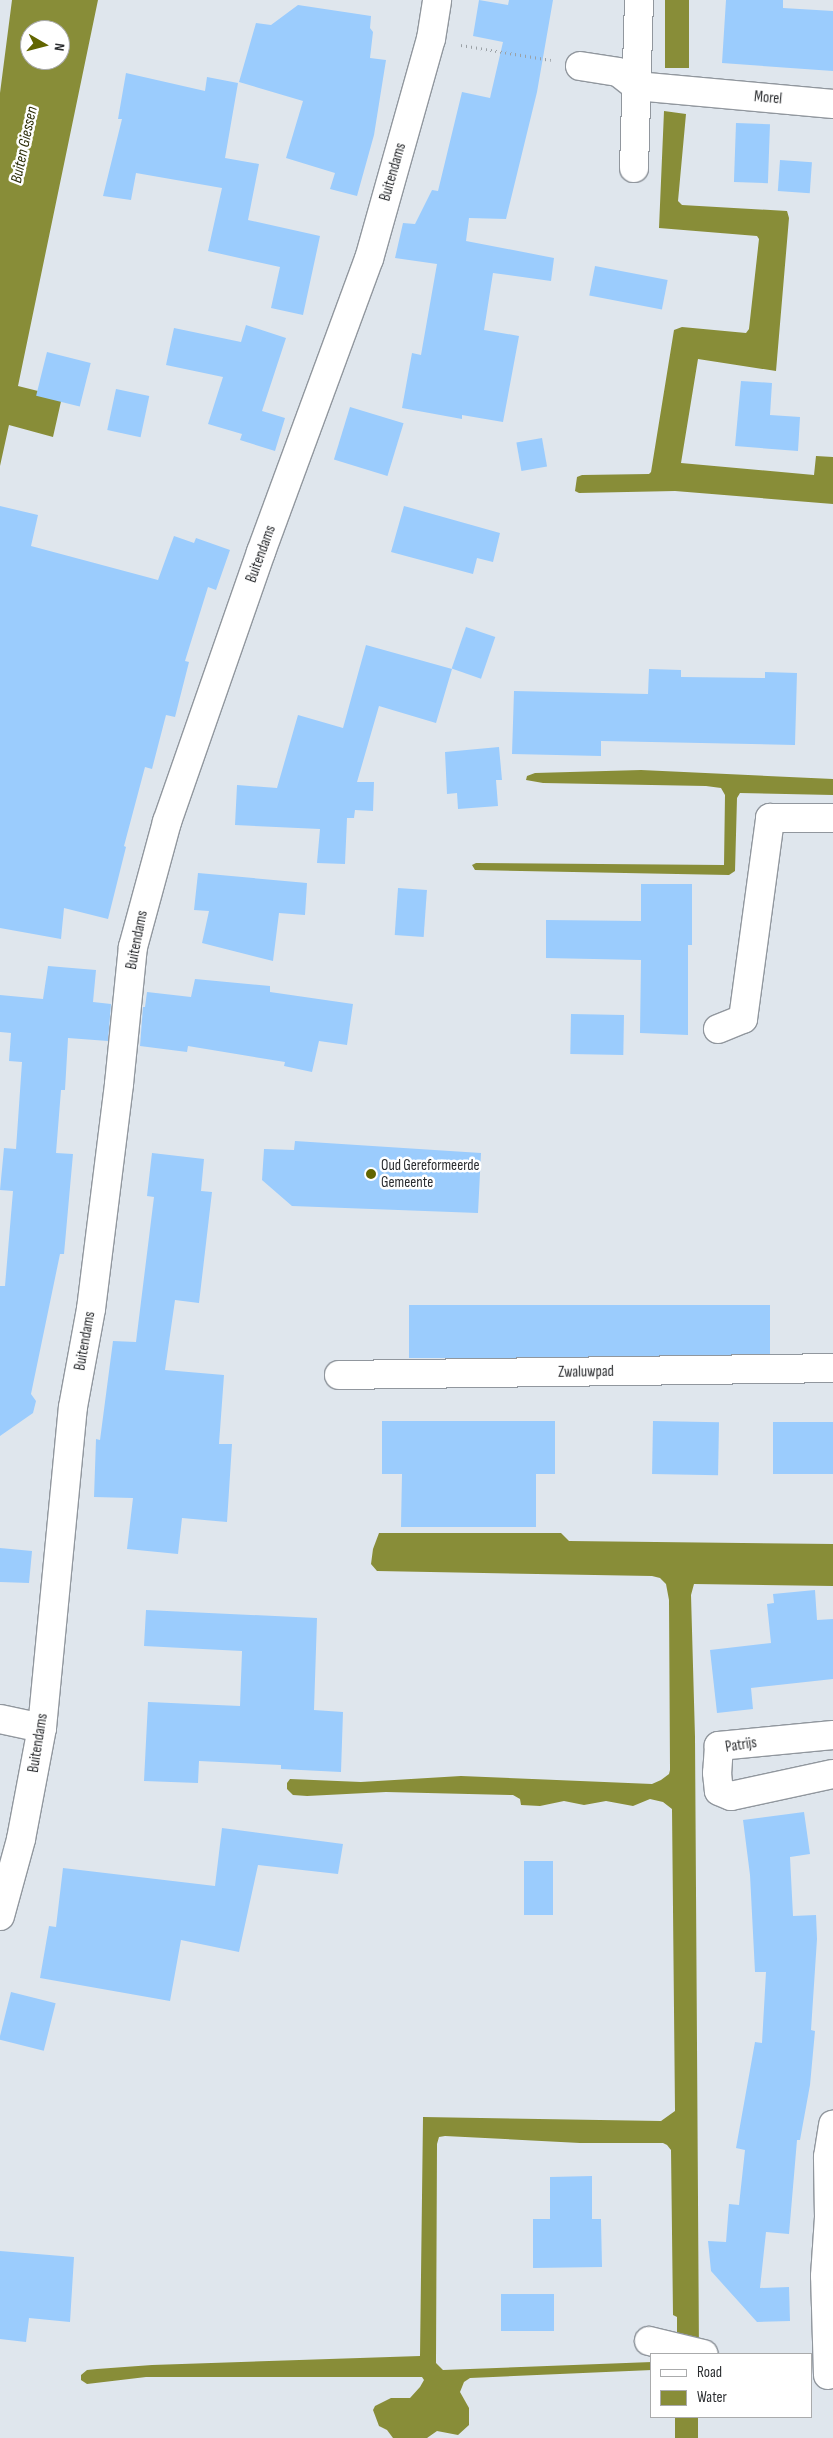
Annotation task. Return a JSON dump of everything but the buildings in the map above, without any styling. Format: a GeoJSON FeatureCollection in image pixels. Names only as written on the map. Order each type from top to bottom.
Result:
{"type":"FeatureCollection","features":[{"type":"Feature","properties":{"kind":"street","name":"Buitendams"},"geometry":{"type":"LineString","coordinates":[[0,1916],[21,1839],[42,1728],[73,1407],[91,1309],[119,1084],[133,947],[167,822],[261,552],[369,259],[431,39],[437,0]]}},
{"type":"Feature","properties":{"kind":"street"},"geometry":{"type":"LineString","coordinates":[[634,168],[639,0]]}},
{"type":"Feature","properties":{"kind":"street"},"geometry":{"type":"LineString","coordinates":[[580,66],[618,72],[636,86]]}},
{"type":"Feature","properties":{"kind":"street","name":"Morel"},"geometry":{"type":"LineString","coordinates":[[636,86],[833,104]]}},
{"type":"Feature","properties":{"kind":"street"},"geometry":{"type":"LineString","coordinates":[[718,1029],[743,1019],[770,818],[833,818]]}},
{"type":"Feature","properties":{"kind":"street","name":"Zwaluwpad"},"geometry":{"type":"LineString","coordinates":[[339,1375],[833,1368]]}},
{"type":"Feature","properties":{"kind":"street"},"geometry":{"type":"LineString","coordinates":[[0,1719],[42,1728]]}},
{"type":"Feature","properties":{"kind":"street","name":"Patrijs"},"geometry":{"type":"LineString","coordinates":[[832,1782],[731,1796],[719,1791],[717,1773],[719,1746],[833,1736]]}},
{"type":"Feature","properties":{"kind":"street"},"geometry":{"type":"LineString","coordinates":[[824,2376],[825,2276],[831,2212],[828,2157],[833,2124]]}},
{"type":"Feature","properties":{"kind":"street"},"geometry":{"type":"LineString","coordinates":[[649,2341],[693,2352]]}},
{"type":"Feature","properties":{"kind":"path"},"geometry":{"type":"LineString","coordinates":[[466,46],[580,66]]}},
{"type":"Feature","properties":{"kind":"water","name":"Buiten Giessen"},"geometry":{"type":"Polygon","coordinates":[[[12,0],[98,0],[18,386],[62,397],[53,437],[9,425],[0,466],[0,93],[12,0]]]}},
{"type":"Feature","properties":{"kind":"water"},"geometry":{"type":"Polygon","coordinates":[[[665,0],[689,0],[689,68],[665,68],[665,0]]]}},
{"type":"Feature","properties":{"kind":"water"},"geometry":{"type":"Polygon","coordinates":[[[664,111],[686,114],[678,201],[682,205],[787,211],[789,218],[776,371],[698,359],[681,463],[814,475],[816,456],[833,457],[833,504],[675,491],[579,493],[575,491],[577,477],[582,475],[649,474],[651,472],[674,330],[682,327],[746,333],[749,329],[759,239],[757,236],[659,228],[664,111]]]}},
{"type":"Feature","properties":{"kind":"water"},"geometry":{"type":"Polygon","coordinates":[[[641,770],[833,779],[833,795],[740,793],[737,798],[735,871],[729,875],[475,870],[472,865],[476,863],[724,865],[725,795],[721,788],[706,786],[543,783],[526,780],[527,776],[535,773],[641,770]]]}},
{"type":"Feature","properties":{"kind":"water"},"geometry":{"type":"Polygon","coordinates":[[[379,1533],[561,1533],[569,1541],[833,1544],[833,1586],[694,1584],[691,1595],[695,1737],[699,2353],[677,2353],[677,2317],[673,2315],[671,2150],[667,2145],[663,2143],[580,2143],[439,2137],[437,2144],[436,2363],[443,2370],[650,2362],[650,2370],[470,2378],[464,2382],[460,2392],[469,2408],[469,2425],[458,2435],[437,2431],[427,2438],[393,2438],[387,2430],[379,2426],[373,2410],[375,2406],[391,2398],[410,2398],[424,2380],[422,2377],[146,2377],[87,2384],[81,2380],[81,2375],[87,2370],[152,2365],[420,2356],[423,2117],[661,2121],[675,2111],[672,1809],[663,1802],[650,1799],[633,1806],[606,1801],[584,1805],[564,1801],[540,1806],[521,1805],[520,1799],[513,1795],[386,1792],[307,1796],[293,1795],[287,1789],[287,1783],[290,1779],[361,1782],[461,1776],[652,1784],[661,1780],[669,1774],[670,1770],[669,1600],[666,1584],[660,1578],[652,1576],[377,1571],[371,1564],[373,1549],[379,1533]]]}},
{"type":"Feature","properties":{"kind":"water"},"geometry":{"type":"Polygon","coordinates":[[[675,2418],[698,2418],[698,2438],[675,2438],[675,2418]]]}},
{"type":"Feature","properties":{"kind":"place","name":"Oud Gereformeerde Gemeente"},"geometry":{"type":"Point","coordinates":[371,1174]}}]}
